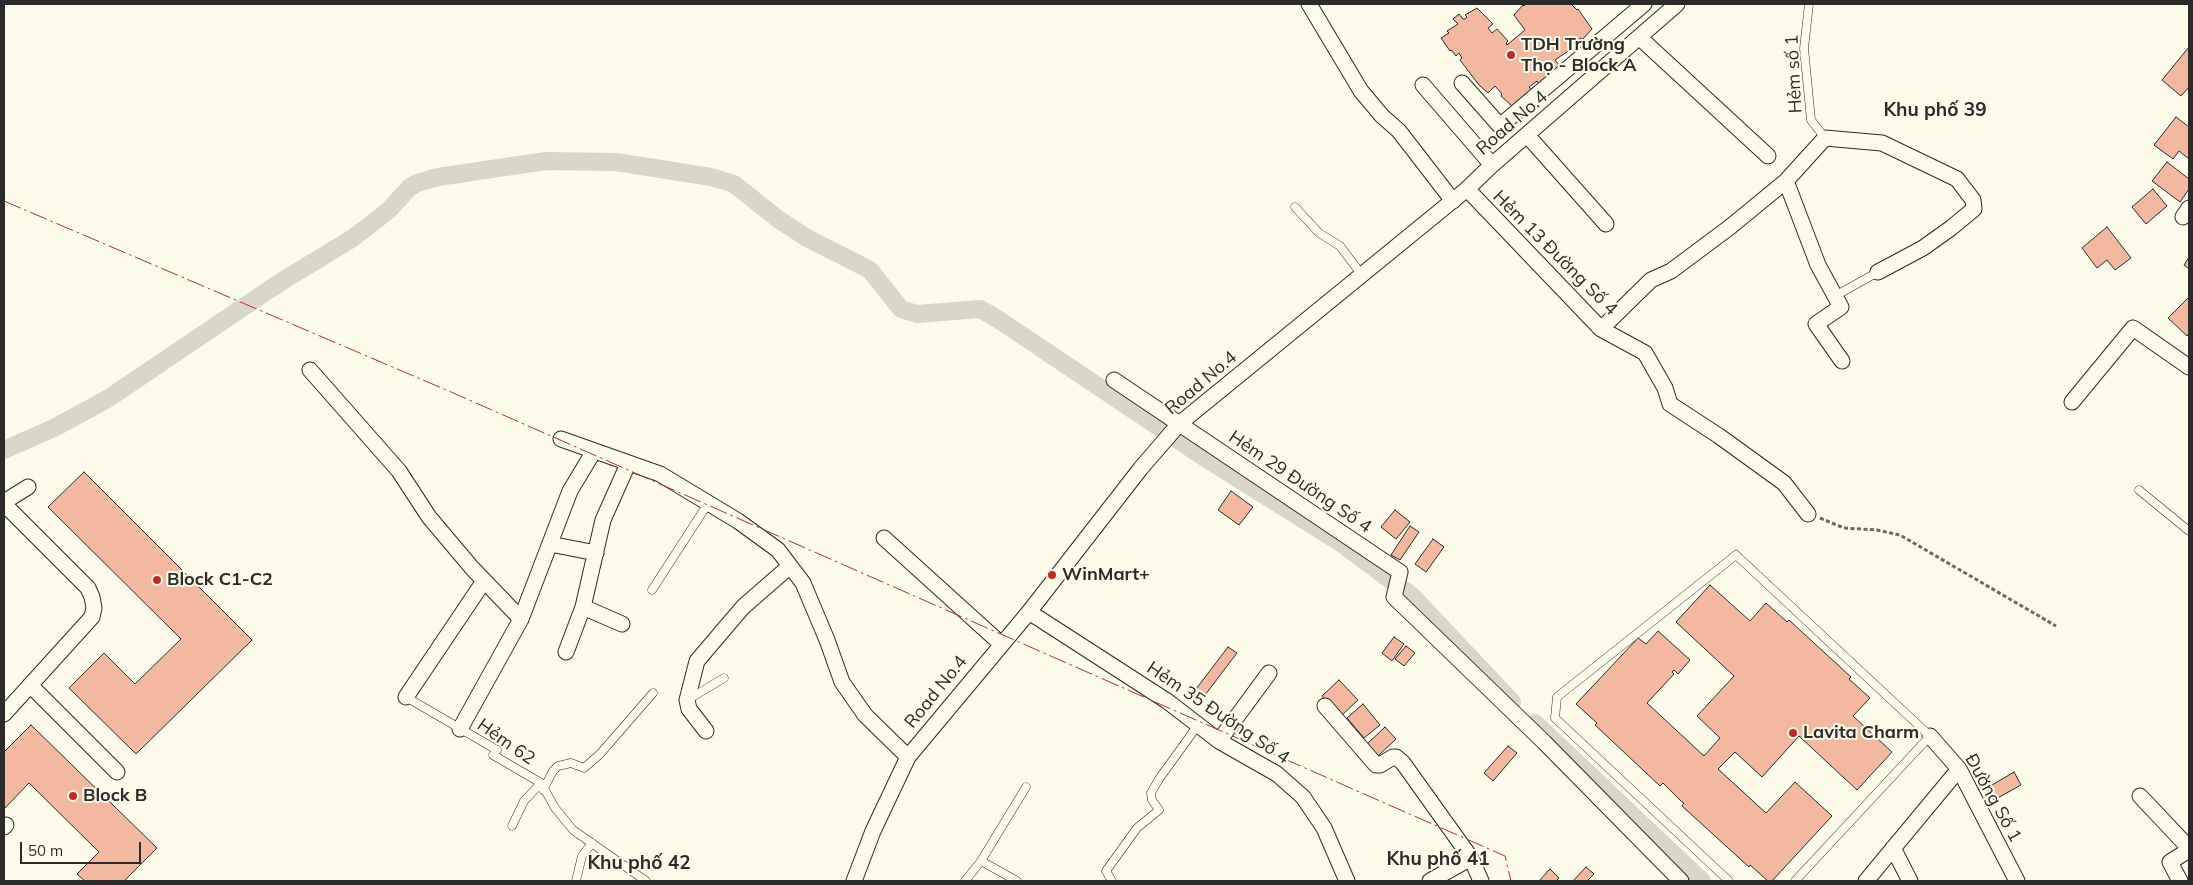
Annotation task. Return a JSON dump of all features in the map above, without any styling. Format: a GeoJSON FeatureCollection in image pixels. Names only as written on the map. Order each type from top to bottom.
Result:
{"type":"FeatureCollection","features":[{"type":"Feature","properties":{"kind":"street"},"geometry":{"type":"LineString","coordinates":[[1309,4],[1361,91],[1382,116],[1399,131],[1453,201]]}},
{"type":"Feature","properties":{"kind":"street"},"geometry":{"type":"LineString","coordinates":[[1462,83],[1500,126],[1644,4]]}},
{"type":"Feature","properties":{"kind":"street","name":"Road No.4"},"geometry":{"type":"LineString","coordinates":[[854,881],[873,830],[908,757],[1000,643],[1028,612],[1179,424],[1453,201],[1677,4]]}},
{"type":"Feature","properties":{"kind":"street"},"geometry":{"type":"LineString","coordinates":[[1639,37],[1768,156]]}},
{"type":"Feature","properties":{"kind":"street"},"geometry":{"type":"LineString","coordinates":[[1423,85],[1492,165]]}},
{"type":"Feature","properties":{"kind":"street"},"geometry":{"type":"LineString","coordinates":[[1527,135],[1606,224]]}},
{"type":"Feature","properties":{"kind":"street"},"geometry":{"type":"LineString","coordinates":[[1601,329],[1651,280],[1678,266],[1730,227],[1786,181],[1825,138],[1882,143],[1956,179],[1974,200],[1974,209],[1951,228],[1923,248],[1878,272]]}},
{"type":"Feature","properties":{"kind":"street"},"geometry":{"type":"LineString","coordinates":[[1786,181],[1818,265],[1841,307],[1816,324],[1842,361]]}},
{"type":"Feature","properties":{"kind":"street","name":"Hẻm 13 Đường Số 4"},"geometry":{"type":"LineString","coordinates":[[1467,189],[1601,329],[1645,353],[1665,388],[1670,404],[1720,436],[1784,482],[1808,514]]}},
{"type":"Feature","properties":{"kind":"street"},"geometry":{"type":"LineString","coordinates":[[2072,402],[2133,328],[2189,367]]}},
{"type":"Feature","properties":{"kind":"street"},"geometry":{"type":"LineString","coordinates":[[310,370],[399,471],[429,516],[484,581],[521,619]]}},
{"type":"Feature","properties":{"kind":"street","name":"Hẻm 29 Đường Số 4"},"geometry":{"type":"LineString","coordinates":[[1114,380],[1400,572],[1394,597],[1544,742],[1682,881]]}},
{"type":"Feature","properties":{"kind":"street"},"geometry":{"type":"LineString","coordinates":[[561,439],[660,474],[709,502],[778,550],[802,583],[827,640],[842,682],[865,715],[908,757]]}},
{"type":"Feature","properties":{"kind":"street"},"geometry":{"type":"LineString","coordinates":[[460,729],[521,619],[570,491],[594,452]]}},
{"type":"Feature","properties":{"kind":"street"},"geometry":{"type":"LineString","coordinates":[[566,652],[583,607],[603,520],[628,464]]}},
{"type":"Feature","properties":{"kind":"street"},"geometry":{"type":"LineString","coordinates":[[4,714],[92,617],[94,608],[92,596],[88,588],[4,503],[28,486]]}},
{"type":"Feature","properties":{"kind":"street"},"geometry":{"type":"LineString","coordinates":[[884,538],[1000,643]]}},
{"type":"Feature","properties":{"kind":"street"},"geometry":{"type":"LineString","coordinates":[[550,544],[596,554]]}},
{"type":"Feature","properties":{"kind":"street"},"geometry":{"type":"LineString","coordinates":[[706,732],[689,709],[687,700],[697,660],[743,607],[790,566]]}},
{"type":"Feature","properties":{"kind":"street"},"geometry":{"type":"LineString","coordinates":[[406,697],[484,581]]}},
{"type":"Feature","properties":{"kind":"street"},"geometry":{"type":"LineString","coordinates":[[583,607],[622,624]]}},
{"type":"Feature","properties":{"kind":"street","name":"Hẻm 35 Đường Số 4"},"geometry":{"type":"LineString","coordinates":[[1028,612],[1167,701],[1219,741],[1277,774],[1303,797],[1324,828],[1346,881]]}},
{"type":"Feature","properties":{"kind":"street"},"geometry":{"type":"LineString","coordinates":[[1219,741],[1269,673]]}},
{"type":"Feature","properties":{"kind":"street"},"geometry":{"type":"LineString","coordinates":[[30,685],[117,772]]}},
{"type":"Feature","properties":{"kind":"street"},"geometry":{"type":"LineString","coordinates":[[1325,706],[1376,765],[1380,765],[1393,757],[1400,760],[1471,858],[1481,881]]}},
{"type":"Feature","properties":{"kind":"street","name":"Đường Số 1"},"geometry":{"type":"LineString","coordinates":[[1930,736],[1960,769],[2017,881]]}},
{"type":"Feature","properties":{"kind":"street"},"geometry":{"type":"LineString","coordinates":[[1866,881],[1960,769]]}},
{"type":"Feature","properties":{"kind":"street"},"geometry":{"type":"LineString","coordinates":[[2140,796],[2189,849],[2170,862],[2180,881]]}},
{"type":"Feature","properties":{"kind":"street"},"geometry":{"type":"LineString","coordinates":[[1893,848],[1910,881]]}},
{"type":"Feature","properties":{"kind":"street"},"geometry":{"type":"LineString","coordinates":[[1430,881],[1471,858]]}},
{"type":"Feature","properties":{"kind":"lane","name":"Hẻm số 1"},"geometry":{"type":"LineString","coordinates":[[1809,4],[1804,48],[1811,120],[1825,138]]}},
{"type":"Feature","properties":{"kind":"lane"},"geometry":{"type":"LineString","coordinates":[[1295,207],[1319,233],[1340,246],[1361,274]]}},
{"type":"Feature","properties":{"kind":"lane"},"geometry":{"type":"LineString","coordinates":[[1835,296],[1878,272]]}},
{"type":"Feature","properties":{"kind":"lane"},"geometry":{"type":"LineString","coordinates":[[2139,490],[2189,531]]}},
{"type":"Feature","properties":{"kind":"lane"},"geometry":{"type":"LineString","coordinates":[[652,590],[709,502]]}},
{"type":"Feature","properties":{"kind":"lane"},"geometry":{"type":"LineString","coordinates":[[1729,881],[1555,718],[1558,698],[1736,555],[1930,736],[1795,881]]}},
{"type":"Feature","properties":{"kind":"lane"},"geometry":{"type":"LineString","coordinates":[[687,700],[724,678]]}},
{"type":"Feature","properties":{"kind":"lane"},"geometry":{"type":"LineString","coordinates":[[512,826],[524,801],[542,787],[558,766],[571,762],[584,768],[653,693]]}},
{"type":"Feature","properties":{"kind":"lane","name":"Hẻm 62"},"geometry":{"type":"LineString","coordinates":[[406,697],[497,750],[493,755],[542,787],[554,808],[573,830],[646,881]]}},
{"type":"Feature","properties":{"kind":"lane"},"geometry":{"type":"LineString","coordinates":[[1112,881],[1106,871],[1137,828],[1159,810],[1152,800],[1151,793],[1198,725]]}},
{"type":"Feature","properties":{"kind":"lane"},"geometry":{"type":"LineString","coordinates":[[965,881],[981,861],[1026,787]]}},
{"type":"Feature","properties":{"kind":"lane"},"geometry":{"type":"LineString","coordinates":[[576,881],[582,856],[592,843]]}},
{"type":"Feature","properties":{"kind":"lane"},"geometry":{"type":"LineString","coordinates":[[981,861],[1017,881]]}},
{"type":"Feature","properties":{"kind":"path"},"geometry":{"type":"LineString","coordinates":[[1808,514],[1844,528],[1877,530],[1900,535],[2056,626]]}},
{"type":"Feature","properties":{"kind":"building","name":"TDH Trường Thọ - Block A"},"geometry":{"type":"Polygon","coordinates":[[[1526,4],[1571,4],[1578,9],[1592,29],[1582,40],[1581,38],[1577,41],[1574,37],[1569,41],[1573,45],[1571,49],[1555,60],[1560,66],[1539,84],[1537,81],[1529,87],[1532,90],[1513,107],[1501,96],[1502,94],[1495,86],[1488,93],[1479,85],[1460,60],[1462,58],[1459,53],[1456,56],[1450,51],[1441,38],[1449,33],[1447,31],[1458,24],[1453,19],[1459,14],[1465,19],[1467,17],[1465,15],[1477,8],[1493,24],[1488,28],[1492,33],[1497,29],[1508,41],[1507,45],[1525,30],[1514,15],[1526,4]]]}},
{"type":"Feature","properties":{"kind":"building"},"geometry":{"type":"Polygon","coordinates":[[[2189,47],[2189,87],[2181,96],[2162,80],[2189,47]]]}},
{"type":"Feature","properties":{"kind":"building"},"geometry":{"type":"Polygon","coordinates":[[[2176,117],[2189,127],[2189,159],[2179,151],[2173,159],[2154,145],[2176,117]]]}},
{"type":"Feature","properties":{"kind":"building"},"geometry":{"type":"Polygon","coordinates":[[[2167,162],[2189,179],[2189,189],[2180,202],[2152,181],[2167,162]]]}},
{"type":"Feature","properties":{"kind":"building"},"geometry":{"type":"Polygon","coordinates":[[[2153,189],[2167,206],[2146,224],[2132,207],[2153,189]]]}},
{"type":"Feature","properties":{"kind":"building"},"geometry":{"type":"Polygon","coordinates":[[[2107,227],[2131,258],[2115,270],[2107,260],[2097,268],[2082,248],[2107,227]]]}},
{"type":"Feature","properties":{"kind":"building"},"geometry":{"type":"Polygon","coordinates":[[[2189,257],[2189,269],[2184,265],[2189,257]]]}},
{"type":"Feature","properties":{"kind":"building"},"geometry":{"type":"Polygon","coordinates":[[[2189,297],[2189,333],[2187,336],[2168,318],[2189,297]]]}},
{"type":"Feature","properties":{"kind":"building","name":"Block C1-C2"},"geometry":{"type":"Polygon","coordinates":[[[84,472],[252,640],[136,754],[69,688],[104,653],[135,684],[181,639],[48,507],[84,472]]]}},
{"type":"Feature","properties":{"kind":"building"},"geometry":{"type":"Polygon","coordinates":[[[1231,491],[1253,507],[1239,525],[1218,510],[1231,491]]]}},
{"type":"Feature","properties":{"kind":"building"},"geometry":{"type":"Polygon","coordinates":[[[1395,510],[1410,522],[1396,539],[1381,527],[1395,510]]]}},
{"type":"Feature","properties":{"kind":"building"},"geometry":{"type":"Polygon","coordinates":[[[1410,526],[1419,532],[1400,560],[1391,555],[1410,526]]]}},
{"type":"Feature","properties":{"kind":"building"},"geometry":{"type":"Polygon","coordinates":[[[1433,539],[1444,547],[1426,572],[1415,564],[1433,539]]]}},
{"type":"Feature","properties":{"kind":"building","name":"Lavita Charm"},"geometry":{"type":"Polygon","coordinates":[[[1710,585],[1750,621],[1766,603],[1787,622],[1789,620],[1851,677],[1849,679],[1870,698],[1853,716],[1892,752],[1857,790],[1799,736],[1762,777],[1735,752],[1718,769],[1766,813],[1795,782],[1832,816],[1772,881],[1768,881],[1750,865],[1749,867],[1682,806],[1684,803],[1663,783],[1660,786],[1595,725],[1597,723],[1576,704],[1638,638],[1646,644],[1658,631],[1690,660],[1678,674],[1674,670],[1672,672],[1674,674],[1647,703],[1704,756],[1720,738],[1697,716],[1734,676],[1676,622],[1710,585]]]}},
{"type":"Feature","properties":{"kind":"building"},"geometry":{"type":"Polygon","coordinates":[[[1394,637],[1404,644],[1392,661],[1382,653],[1394,637]]]}},
{"type":"Feature","properties":{"kind":"building"},"geometry":{"type":"Polygon","coordinates":[[[1406,646],[1415,653],[1404,666],[1395,659],[1406,646]]]}},
{"type":"Feature","properties":{"kind":"building"},"geometry":{"type":"Polygon","coordinates":[[[1228,647],[1237,653],[1202,699],[1193,693],[1228,647]]]}},
{"type":"Feature","properties":{"kind":"building"},"geometry":{"type":"Polygon","coordinates":[[[1339,680],[1358,700],[1341,716],[1322,696],[1339,680]]]}},
{"type":"Feature","properties":{"kind":"building"},"geometry":{"type":"Polygon","coordinates":[[[1363,704],[1380,725],[1364,738],[1347,718],[1363,704]]]}},
{"type":"Feature","properties":{"kind":"building","name":"Block B"},"geometry":{"type":"Polygon","coordinates":[[[31,725],[157,848],[124,881],[85,881],[77,874],[99,852],[29,783],[4,809],[4,752],[31,725]]]}},
{"type":"Feature","properties":{"kind":"building"},"geometry":{"type":"Polygon","coordinates":[[[1385,727],[1396,739],[1377,757],[1366,745],[1385,727]]]}},
{"type":"Feature","properties":{"kind":"building"},"geometry":{"type":"Polygon","coordinates":[[[1508,746],[1517,753],[1493,781],[1484,773],[1508,746]]]}},
{"type":"Feature","properties":{"kind":"building"},"geometry":{"type":"Polygon","coordinates":[[[2014,772],[2021,785],[1994,800],[1987,788],[2014,772]]]}},
{"type":"Feature","properties":{"kind":"building"},"geometry":{"type":"Polygon","coordinates":[[[1586,867],[1594,874],[1587,881],[1573,881],[1586,867]]]}},
{"type":"Feature","properties":{"kind":"building"},"geometry":{"type":"Polygon","coordinates":[[[1550,869],[1559,878],[1556,881],[1539,881],[1550,869]]]}},
{"type":"Feature","properties":{"kind":"waterway"},"geometry":{"type":"LineString","coordinates":[[4,450],[56,427],[109,398],[279,283],[353,238],[389,210],[409,188],[417,183],[438,177],[546,161],[616,162],[711,177],[734,184],[778,219],[807,238],[870,270],[901,309],[917,314],[980,309],[993,316],[1199,454],[1341,543],[1412,596],[1512,702]]}},
{"type":"Feature","properties":{"kind":"waterway"},"geometry":{"type":"LineString","coordinates":[[1535,723],[1702,881]]}},
{"type":"Feature","properties":{"kind":"power"},"geometry":{"type":"LineString","coordinates":[[4,201],[451,392],[1505,856],[1511,881]]}},
{"type":"Feature","properties":{"kind":"place","name":"TDH Trường Thọ - Block A"},"geometry":{"type":"Point","coordinates":[1511,55]}},
{"type":"Feature","properties":{"kind":"place","name":"WinMart+"},"geometry":{"type":"Point","coordinates":[1052,575]}},
{"type":"Feature","properties":{"kind":"place","name":"Block C1-C2"},"geometry":{"type":"Point","coordinates":[157,580]}},
{"type":"Feature","properties":{"kind":"place","name":"Lavita Charm"},"geometry":{"type":"Point","coordinates":[1793,733]}},
{"type":"Feature","properties":{"kind":"place","name":"Block B"},"geometry":{"type":"Point","coordinates":[73,796]}},
{"type":"Feature","properties":{"kind":"district","name":"Khu phố 39"},"geometry":{"type":"Point","coordinates":[1935,110]}},
{"type":"Feature","properties":{"kind":"district","name":"Khu phố 41"},"geometry":{"type":"Point","coordinates":[1438,859]}},
{"type":"Feature","properties":{"kind":"district","name":"Khu phố 42"},"geometry":{"type":"Point","coordinates":[639,863]}}]}
